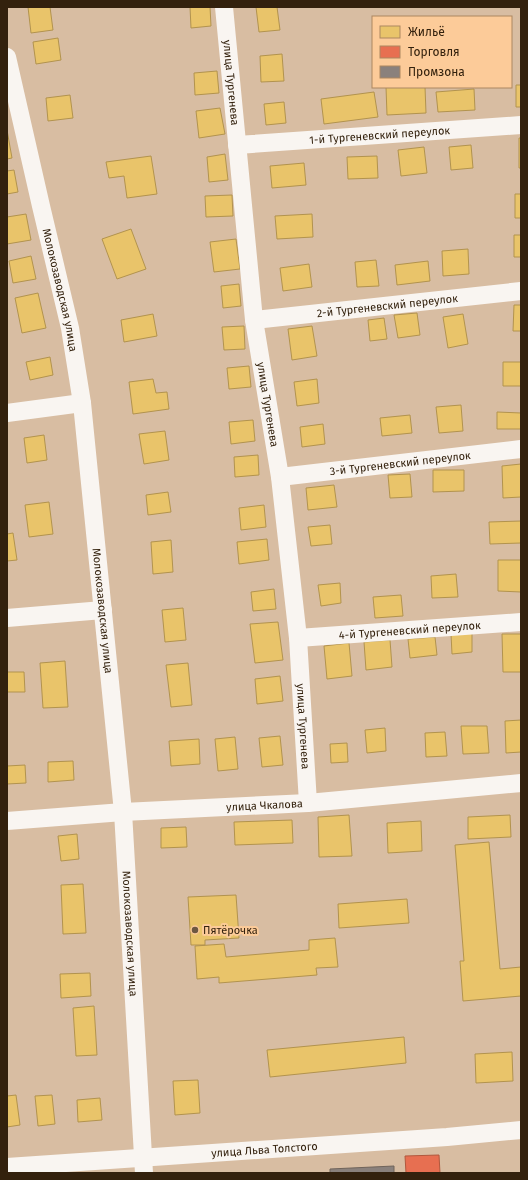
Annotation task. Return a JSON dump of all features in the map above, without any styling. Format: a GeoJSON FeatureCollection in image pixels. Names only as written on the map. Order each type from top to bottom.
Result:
{"type":"FeatureCollection","features":[{"type":"Feature","properties":{"kind":"street","name":"улица Тургенева"},"geometry":{"type":"LineString","coordinates":[[224,7],[254,320],[280,477],[298,638],[308,803]]}},
{"type":"Feature","properties":{"kind":"street","name":"Молокозаводская улица"},"geometry":{"type":"LineString","coordinates":[[7,57],[70,328],[82,403],[123,812],[143,1165]]}},
{"type":"Feature","properties":{"kind":"street","name":"1-й Тургеневский переулок"},"geometry":{"type":"LineString","coordinates":[[238,145],[521,125]]}},
{"type":"Feature","properties":{"kind":"street","name":"2-й Тургеневский переулок"},"geometry":{"type":"LineString","coordinates":[[254,320],[521,291]]}},
{"type":"Feature","properties":{"kind":"street"},"geometry":{"type":"LineString","coordinates":[[7,413],[82,403]]}},
{"type":"Feature","properties":{"kind":"street","name":"3-й Тургеневский переулок"},"geometry":{"type":"LineString","coordinates":[[280,477],[521,449]]}},
{"type":"Feature","properties":{"kind":"street"},"geometry":{"type":"LineString","coordinates":[[7,618],[103,610]]}},
{"type":"Feature","properties":{"kind":"street","name":"4-й Тургеневский переулок"},"geometry":{"type":"LineString","coordinates":[[298,638],[521,622]]}},
{"type":"Feature","properties":{"kind":"street","name":"улица Чкалова"},"geometry":{"type":"LineString","coordinates":[[7,821],[123,812],[308,803],[521,783]]}},
{"type":"Feature","properties":{"kind":"street","name":"улица Льва Толстого"},"geometry":{"type":"LineString","coordinates":[[7,1167],[143,1165],[521,1130]]}},
{"type":"Feature","properties":{"kind":"building: Жильё"},"geometry":{"type":"Polygon","coordinates":[[[28,7],[50,7],[53,30],[31,33],[28,7]]]}},
{"type":"Feature","properties":{"kind":"building: Жильё"},"geometry":{"type":"Polygon","coordinates":[[[190,7],[210,7],[211,26],[191,28],[190,7]]]}},
{"type":"Feature","properties":{"kind":"building: Жильё"},"geometry":{"type":"Polygon","coordinates":[[[256,7],[277,7],[280,30],[259,32],[256,7]]]}},
{"type":"Feature","properties":{"kind":"building: Жильё"},"geometry":{"type":"Polygon","coordinates":[[[58,38],[61,60],[36,64],[33,42],[58,38]]]}},
{"type":"Feature","properties":{"kind":"building: Жильё"},"geometry":{"type":"Polygon","coordinates":[[[282,54],[284,81],[261,82],[260,56],[282,54]]]}},
{"type":"Feature","properties":{"kind":"building: Жильё"},"geometry":{"type":"Polygon","coordinates":[[[217,71],[219,93],[195,95],[194,73],[217,71]]]}},
{"type":"Feature","properties":{"kind":"building: Жильё"},"geometry":{"type":"Polygon","coordinates":[[[516,85],[521,85],[521,107],[516,107],[516,85]]]}},
{"type":"Feature","properties":{"kind":"building: Жильё"},"geometry":{"type":"Polygon","coordinates":[[[386,88],[425,88],[426,113],[387,115],[386,88]]]}},
{"type":"Feature","properties":{"kind":"building: Жильё"},"geometry":{"type":"Polygon","coordinates":[[[474,89],[475,110],[438,112],[436,92],[474,89]]]}},
{"type":"Feature","properties":{"kind":"building: Жильё"},"geometry":{"type":"Polygon","coordinates":[[[374,92],[378,117],[324,124],[321,99],[374,92]]]}},
{"type":"Feature","properties":{"kind":"building: Жильё"},"geometry":{"type":"Polygon","coordinates":[[[70,95],[73,118],[48,121],[46,98],[70,95]]]}},
{"type":"Feature","properties":{"kind":"building: Жильё"},"geometry":{"type":"Polygon","coordinates":[[[284,102],[286,123],[266,125],[264,104],[284,102]]]}},
{"type":"Feature","properties":{"kind":"building: Жильё"},"geometry":{"type":"Polygon","coordinates":[[[220,108],[225,134],[199,138],[196,111],[220,108]]]}},
{"type":"Feature","properties":{"kind":"building: Жильё"},"geometry":{"type":"Polygon","coordinates":[[[7,130],[12,158],[7,159],[7,130]]]}},
{"type":"Feature","properties":{"kind":"building: Жильё"},"geometry":{"type":"Polygon","coordinates":[[[519,138],[521,138],[521,168],[519,168],[519,138]]]}},
{"type":"Feature","properties":{"kind":"building: Жильё"},"geometry":{"type":"Polygon","coordinates":[[[471,145],[473,168],[451,170],[449,147],[471,145]]]}},
{"type":"Feature","properties":{"kind":"building: Жильё"},"geometry":{"type":"Polygon","coordinates":[[[424,147],[427,173],[401,176],[398,150],[424,147]]]}},
{"type":"Feature","properties":{"kind":"building: Жильё"},"geometry":{"type":"Polygon","coordinates":[[[225,154],[228,180],[209,182],[207,157],[225,154]]]}},
{"type":"Feature","properties":{"kind":"building: Жильё"},"geometry":{"type":"Polygon","coordinates":[[[151,156],[157,194],[127,198],[124,176],[109,178],[106,162],[151,156]]]}},
{"type":"Feature","properties":{"kind":"building: Жильё"},"geometry":{"type":"Polygon","coordinates":[[[377,156],[378,178],[348,179],[347,157],[377,156]]]}},
{"type":"Feature","properties":{"kind":"building: Жильё"},"geometry":{"type":"Polygon","coordinates":[[[304,163],[306,185],[272,188],[270,166],[304,163]]]}},
{"type":"Feature","properties":{"kind":"building: Жильё"},"geometry":{"type":"Polygon","coordinates":[[[14,170],[18,192],[7,194],[7,171],[14,170]]]}},
{"type":"Feature","properties":{"kind":"building: Жильё"},"geometry":{"type":"Polygon","coordinates":[[[515,194],[521,194],[521,218],[515,218],[515,194]]]}},
{"type":"Feature","properties":{"kind":"building: Жильё"},"geometry":{"type":"Polygon","coordinates":[[[232,195],[233,216],[206,217],[205,196],[232,195]]]}},
{"type":"Feature","properties":{"kind":"building: Жильё"},"geometry":{"type":"Polygon","coordinates":[[[26,214],[31,240],[7,244],[7,217],[26,214]]]}},
{"type":"Feature","properties":{"kind":"building: Жильё"},"geometry":{"type":"Polygon","coordinates":[[[312,214],[313,237],[277,239],[275,216],[312,214]]]}},
{"type":"Feature","properties":{"kind":"building: Жильё"},"geometry":{"type":"Polygon","coordinates":[[[131,229],[146,269],[117,279],[102,239],[131,229]]]}},
{"type":"Feature","properties":{"kind":"building: Жильё"},"geometry":{"type":"Polygon","coordinates":[[[514,235],[521,235],[521,257],[514,257],[514,235]]]}},
{"type":"Feature","properties":{"kind":"building: Жильё"},"geometry":{"type":"Polygon","coordinates":[[[236,239],[240,269],[214,272],[210,242],[236,239]]]}},
{"type":"Feature","properties":{"kind":"building: Жильё"},"geometry":{"type":"Polygon","coordinates":[[[468,249],[469,274],[443,276],[442,251],[468,249]]]}},
{"type":"Feature","properties":{"kind":"building: Жильё"},"geometry":{"type":"Polygon","coordinates":[[[31,256],[36,279],[13,283],[9,261],[31,256]]]}},
{"type":"Feature","properties":{"kind":"building: Жильё"},"geometry":{"type":"Polygon","coordinates":[[[376,260],[379,286],[357,287],[355,262],[376,260]]]}},
{"type":"Feature","properties":{"kind":"building: Жильё"},"geometry":{"type":"Polygon","coordinates":[[[428,261],[430,281],[397,285],[395,265],[428,261]]]}},
{"type":"Feature","properties":{"kind":"building: Жильё"},"geometry":{"type":"Polygon","coordinates":[[[309,264],[312,287],[283,291],[280,268],[309,264]]]}},
{"type":"Feature","properties":{"kind":"building: Жильё"},"geometry":{"type":"Polygon","coordinates":[[[239,284],[241,306],[223,308],[221,286],[239,284]]]}},
{"type":"Feature","properties":{"kind":"building: Жильё"},"geometry":{"type":"Polygon","coordinates":[[[38,293],[46,328],[22,333],[15,298],[38,293]]]}},
{"type":"Feature","properties":{"kind":"building: Жильё"},"geometry":{"type":"Polygon","coordinates":[[[514,305],[521,305],[521,331],[513,331],[514,305]]]}},
{"type":"Feature","properties":{"kind":"building: Жильё"},"geometry":{"type":"Polygon","coordinates":[[[417,313],[420,335],[398,338],[394,315],[417,313]]]}},
{"type":"Feature","properties":{"kind":"building: Жильё"},"geometry":{"type":"Polygon","coordinates":[[[153,314],[157,336],[124,342],[121,320],[153,314]]]}},
{"type":"Feature","properties":{"kind":"building: Жильё"},"geometry":{"type":"Polygon","coordinates":[[[463,314],[468,344],[448,348],[443,317],[463,314]]]}},
{"type":"Feature","properties":{"kind":"building: Жильё"},"geometry":{"type":"Polygon","coordinates":[[[384,318],[387,339],[370,341],[368,320],[384,318]]]}},
{"type":"Feature","properties":{"kind":"building: Жильё"},"geometry":{"type":"Polygon","coordinates":[[[244,326],[245,349],[224,350],[222,327],[244,326]]]}},
{"type":"Feature","properties":{"kind":"building: Жильё"},"geometry":{"type":"Polygon","coordinates":[[[312,326],[317,356],[292,360],[288,329],[312,326]]]}},
{"type":"Feature","properties":{"kind":"building: Жильё"},"geometry":{"type":"Polygon","coordinates":[[[50,357],[53,375],[30,380],[26,362],[50,357]]]}},
{"type":"Feature","properties":{"kind":"building: Жильё"},"geometry":{"type":"Polygon","coordinates":[[[503,362],[521,362],[521,386],[503,386],[503,362]]]}},
{"type":"Feature","properties":{"kind":"building: Жильё"},"geometry":{"type":"Polygon","coordinates":[[[249,366],[251,387],[229,389],[227,368],[249,366]]]}},
{"type":"Feature","properties":{"kind":"building: Жильё"},"geometry":{"type":"Polygon","coordinates":[[[153,379],[156,393],[167,392],[169,409],[133,414],[129,382],[153,379]]]}},
{"type":"Feature","properties":{"kind":"building: Жильё"},"geometry":{"type":"Polygon","coordinates":[[[317,379],[319,403],[297,406],[294,382],[317,379]]]}},
{"type":"Feature","properties":{"kind":"building: Жильё"},"geometry":{"type":"Polygon","coordinates":[[[461,405],[463,431],[439,433],[436,407],[461,405]]]}},
{"type":"Feature","properties":{"kind":"building: Жильё"},"geometry":{"type":"Polygon","coordinates":[[[497,412],[521,413],[521,429],[497,429],[497,412]]]}},
{"type":"Feature","properties":{"kind":"building: Жильё"},"geometry":{"type":"Polygon","coordinates":[[[410,415],[412,433],[382,436],[380,418],[410,415]]]}},
{"type":"Feature","properties":{"kind":"building: Жильё"},"geometry":{"type":"Polygon","coordinates":[[[253,420],[255,441],[231,444],[229,422],[253,420]]]}},
{"type":"Feature","properties":{"kind":"building: Жильё"},"geometry":{"type":"Polygon","coordinates":[[[323,424],[325,444],[302,447],[300,427],[323,424]]]}},
{"type":"Feature","properties":{"kind":"building: Жильё"},"geometry":{"type":"Polygon","coordinates":[[[165,431],[169,460],[144,464],[139,434],[165,431]]]}},
{"type":"Feature","properties":{"kind":"building: Жильё"},"geometry":{"type":"Polygon","coordinates":[[[44,435],[47,460],[27,463],[24,438],[44,435]]]}},
{"type":"Feature","properties":{"kind":"building: Жильё"},"geometry":{"type":"Polygon","coordinates":[[[258,455],[259,475],[235,477],[234,457],[258,455]]]}},
{"type":"Feature","properties":{"kind":"building: Жильё"},"geometry":{"type":"Polygon","coordinates":[[[521,464],[521,497],[503,498],[502,466],[521,464]]]}},
{"type":"Feature","properties":{"kind":"building: Жильё"},"geometry":{"type":"Polygon","coordinates":[[[433,470],[464,470],[464,491],[433,492],[433,470]]]}},
{"type":"Feature","properties":{"kind":"building: Жильё"},"geometry":{"type":"Polygon","coordinates":[[[410,474],[412,497],[390,498],[388,475],[410,474]]]}},
{"type":"Feature","properties":{"kind":"building: Жильё"},"geometry":{"type":"Polygon","coordinates":[[[334,485],[337,507],[308,510],[306,488],[334,485]]]}},
{"type":"Feature","properties":{"kind":"building: Жильё"},"geometry":{"type":"Polygon","coordinates":[[[168,492],[171,512],[148,515],[146,495],[168,492]]]}},
{"type":"Feature","properties":{"kind":"building: Жильё"},"geometry":{"type":"Polygon","coordinates":[[[49,502],[53,534],[29,537],[25,505],[49,502]]]}},
{"type":"Feature","properties":{"kind":"building: Жильё"},"geometry":{"type":"Polygon","coordinates":[[[264,505],[266,527],[241,530],[239,508],[264,505]]]}},
{"type":"Feature","properties":{"kind":"building: Жильё"},"geometry":{"type":"Polygon","coordinates":[[[521,521],[521,543],[490,544],[489,522],[521,521]]]}},
{"type":"Feature","properties":{"kind":"building: Жильё"},"geometry":{"type":"Polygon","coordinates":[[[330,525],[332,544],[311,546],[308,527],[330,525]]]}},
{"type":"Feature","properties":{"kind":"building: Жильё"},"geometry":{"type":"Polygon","coordinates":[[[13,533],[17,560],[7,561],[7,534],[13,533]]]}},
{"type":"Feature","properties":{"kind":"building: Жильё"},"geometry":{"type":"Polygon","coordinates":[[[267,539],[269,560],[239,564],[237,542],[267,539]]]}},
{"type":"Feature","properties":{"kind":"building: Жильё"},"geometry":{"type":"Polygon","coordinates":[[[171,540],[173,572],[153,574],[151,542],[171,540]]]}},
{"type":"Feature","properties":{"kind":"building: Жильё"},"geometry":{"type":"Polygon","coordinates":[[[498,560],[521,560],[521,592],[498,591],[498,560]]]}},
{"type":"Feature","properties":{"kind":"building: Жильё"},"geometry":{"type":"Polygon","coordinates":[[[456,574],[458,597],[432,598],[431,576],[456,574]]]}},
{"type":"Feature","properties":{"kind":"building: Жильё"},"geometry":{"type":"Polygon","coordinates":[[[340,583],[341,603],[321,606],[318,585],[340,583]]]}},
{"type":"Feature","properties":{"kind":"building: Жильё"},"geometry":{"type":"Polygon","coordinates":[[[274,589],[276,609],[253,611],[251,592],[274,589]]]}},
{"type":"Feature","properties":{"kind":"building: Жильё"},"geometry":{"type":"Polygon","coordinates":[[[401,595],[403,616],[375,618],[373,597],[401,595]]]}},
{"type":"Feature","properties":{"kind":"building: Жильё"},"geometry":{"type":"Polygon","coordinates":[[[183,608],[186,640],[165,642],[162,610],[183,608]]]}},
{"type":"Feature","properties":{"kind":"building: Жильё"},"geometry":{"type":"Polygon","coordinates":[[[278,622],[283,660],[255,663],[250,624],[278,622]]]}},
{"type":"Feature","properties":{"kind":"building: Жильё"},"geometry":{"type":"Polygon","coordinates":[[[472,633],[472,652],[452,654],[451,634],[472,633]]]}},
{"type":"Feature","properties":{"kind":"building: Жильё"},"geometry":{"type":"Polygon","coordinates":[[[502,634],[521,634],[521,672],[503,672],[502,634]]]}},
{"type":"Feature","properties":{"kind":"building: Жильё"},"geometry":{"type":"Polygon","coordinates":[[[435,637],[437,655],[410,658],[408,639],[435,637]]]}},
{"type":"Feature","properties":{"kind":"building: Жильё"},"geometry":{"type":"Polygon","coordinates":[[[390,640],[392,667],[366,670],[364,642],[390,640]]]}},
{"type":"Feature","properties":{"kind":"building: Жильё"},"geometry":{"type":"Polygon","coordinates":[[[349,643],[352,676],[327,679],[324,646],[349,643]]]}},
{"type":"Feature","properties":{"kind":"building: Жильё"},"geometry":{"type":"Polygon","coordinates":[[[65,661],[68,707],[43,708],[40,663],[65,661]]]}},
{"type":"Feature","properties":{"kind":"building: Жильё"},"geometry":{"type":"Polygon","coordinates":[[[188,663],[192,705],[171,707],[166,665],[188,663]]]}},
{"type":"Feature","properties":{"kind":"building: Жильё"},"geometry":{"type":"Polygon","coordinates":[[[7,672],[24,672],[25,692],[7,692],[7,672]]]}},
{"type":"Feature","properties":{"kind":"building: Жильё"},"geometry":{"type":"Polygon","coordinates":[[[280,676],[283,701],[257,704],[255,679],[280,676]]]}},
{"type":"Feature","properties":{"kind":"building: Жильё"},"geometry":{"type":"Polygon","coordinates":[[[521,720],[521,752],[506,753],[505,721],[521,720]]]}},
{"type":"Feature","properties":{"kind":"building: Жильё"},"geometry":{"type":"Polygon","coordinates":[[[461,726],[487,726],[489,753],[463,754],[461,726]]]}},
{"type":"Feature","properties":{"kind":"building: Жильё"},"geometry":{"type":"Polygon","coordinates":[[[385,728],[386,751],[367,753],[365,730],[385,728]]]}},
{"type":"Feature","properties":{"kind":"building: Жильё"},"geometry":{"type":"Polygon","coordinates":[[[445,732],[447,756],[426,757],[425,733],[445,732]]]}},
{"type":"Feature","properties":{"kind":"building: Жильё"},"geometry":{"type":"Polygon","coordinates":[[[280,736],[283,765],[262,767],[259,738],[280,736]]]}},
{"type":"Feature","properties":{"kind":"building: Жильё"},"geometry":{"type":"Polygon","coordinates":[[[235,737],[238,769],[218,771],[215,739],[235,737]]]}},
{"type":"Feature","properties":{"kind":"building: Жильё"},"geometry":{"type":"Polygon","coordinates":[[[199,739],[200,764],[171,766],[169,741],[199,739]]]}},
{"type":"Feature","properties":{"kind":"building: Жильё"},"geometry":{"type":"Polygon","coordinates":[[[347,743],[348,762],[331,763],[330,744],[347,743]]]}},
{"type":"Feature","properties":{"kind":"building: Жильё"},"geometry":{"type":"Polygon","coordinates":[[[73,761],[74,780],[48,782],[48,762],[73,761]]]}},
{"type":"Feature","properties":{"kind":"building: Жильё"},"geometry":{"type":"Polygon","coordinates":[[[25,765],[26,783],[7,784],[7,766],[25,765]]]}},
{"type":"Feature","properties":{"kind":"building: Жильё"},"geometry":{"type":"Polygon","coordinates":[[[349,815],[352,856],[319,857],[318,817],[349,815]]]}},
{"type":"Feature","properties":{"kind":"building: Жильё"},"geometry":{"type":"Polygon","coordinates":[[[510,815],[511,837],[468,839],[468,817],[510,815]]]}},
{"type":"Feature","properties":{"kind":"building: Жильё"},"geometry":{"type":"Polygon","coordinates":[[[292,820],[293,843],[235,845],[234,822],[292,820]]]}},
{"type":"Feature","properties":{"kind":"building: Жильё"},"geometry":{"type":"Polygon","coordinates":[[[421,821],[422,851],[388,853],[387,823],[421,821]]]}},
{"type":"Feature","properties":{"kind":"building: Жильё"},"geometry":{"type":"Polygon","coordinates":[[[186,827],[187,847],[161,848],[161,828],[186,827]]]}},
{"type":"Feature","properties":{"kind":"building: Жильё"},"geometry":{"type":"Polygon","coordinates":[[[77,834],[79,859],[61,861],[58,836],[77,834]]]}},
{"type":"Feature","properties":{"kind":"building: Жильё"},"geometry":{"type":"Polygon","coordinates":[[[489,842],[500,969],[521,967],[521,996],[463,1001],[460,961],[464,961],[455,845],[489,842]]]}},
{"type":"Feature","properties":{"kind":"building: Жильё"},"geometry":{"type":"Polygon","coordinates":[[[83,884],[86,933],[63,934],[61,885],[83,884]]]}},
{"type":"Feature","properties":{"kind":"building: Жильё"},"geometry":{"type":"Polygon","coordinates":[[[236,895],[239,938],[205,940],[205,945],[191,945],[188,897],[236,895]]]}},
{"type":"Feature","properties":{"kind":"building: Жильё"},"geometry":{"type":"Polygon","coordinates":[[[407,899],[409,923],[339,928],[338,904],[407,899]]]}},
{"type":"Feature","properties":{"kind":"building: Жильё"},"geometry":{"type":"Polygon","coordinates":[[[335,938],[338,967],[316,968],[317,975],[219,983],[219,977],[197,979],[195,946],[224,944],[226,957],[309,950],[309,940],[335,938]]]}},
{"type":"Feature","properties":{"kind":"building: Жильё"},"geometry":{"type":"Polygon","coordinates":[[[90,973],[91,996],[61,998],[60,974],[90,973]]]}},
{"type":"Feature","properties":{"kind":"building: Жильё"},"geometry":{"type":"Polygon","coordinates":[[[94,1006],[97,1055],[76,1056],[73,1008],[94,1006]]]}},
{"type":"Feature","properties":{"kind":"building: Жильё"},"geometry":{"type":"Polygon","coordinates":[[[404,1037],[406,1063],[270,1077],[267,1050],[404,1037]]]}},
{"type":"Feature","properties":{"kind":"building: Жильё"},"geometry":{"type":"Polygon","coordinates":[[[512,1052],[513,1081],[476,1083],[475,1054],[512,1052]]]}},
{"type":"Feature","properties":{"kind":"building: Жильё"},"geometry":{"type":"Polygon","coordinates":[[[198,1080],[200,1113],[175,1115],[173,1081],[198,1080]]]}},
{"type":"Feature","properties":{"kind":"building: Жильё"},"geometry":{"type":"Polygon","coordinates":[[[16,1095],[20,1125],[7,1127],[7,1096],[16,1095]]]}},
{"type":"Feature","properties":{"kind":"building: Жильё"},"geometry":{"type":"Polygon","coordinates":[[[52,1095],[55,1124],[38,1126],[35,1096],[52,1095]]]}},
{"type":"Feature","properties":{"kind":"building: Жильё"},"geometry":{"type":"Polygon","coordinates":[[[100,1098],[102,1120],[78,1122],[77,1100],[100,1098]]]}},
{"type":"Feature","properties":{"kind":"building: Торговля"},"geometry":{"type":"Polygon","coordinates":[[[439,1155],[440,1173],[406,1173],[405,1156],[439,1155]]]}},
{"type":"Feature","properties":{"kind":"building: Промзона"},"geometry":{"type":"Polygon","coordinates":[[[394,1166],[394,1173],[330,1173],[330,1169],[394,1166]]]}},
{"type":"Feature","properties":{"kind":"place","name":"Пятёрочка"},"geometry":{"type":"Point","coordinates":[195,930]}}]}
